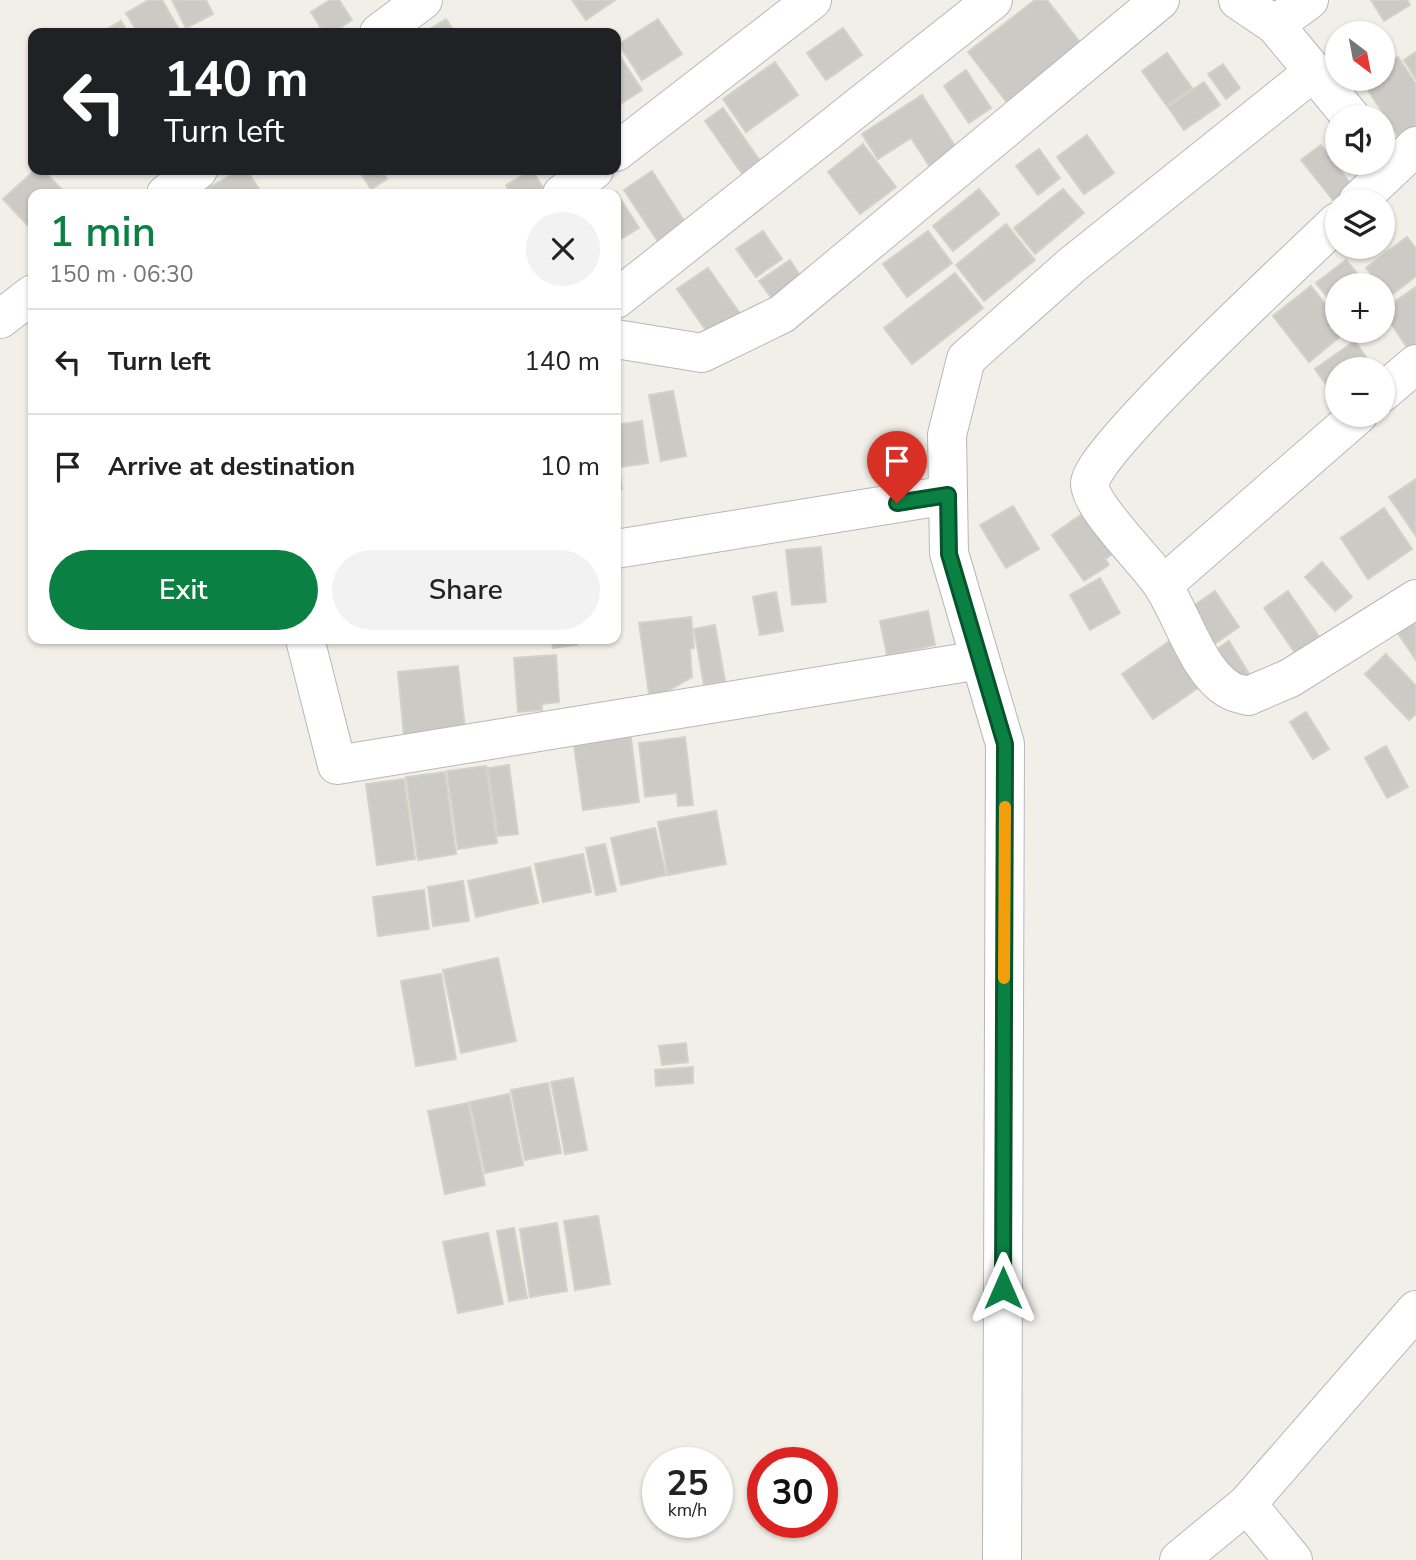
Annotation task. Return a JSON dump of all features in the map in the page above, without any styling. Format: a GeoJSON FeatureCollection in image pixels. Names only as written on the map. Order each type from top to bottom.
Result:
{"type":"FeatureCollection","features":[{"type":"Feature","properties":{"kind":"street"},"geometry":{"type":"LineString","coordinates":[[386,28],[423,0]]}},
{"type":"Feature","properties":{"kind":"street"},"geometry":{"type":"LineString","coordinates":[[621,148],[812,0]]}},
{"type":"Feature","properties":{"kind":"street"},"geometry":{"type":"LineString","coordinates":[[621,295],[993,0]]}},
{"type":"Feature","properties":{"kind":"street"},"geometry":{"type":"LineString","coordinates":[[621,340],[702,353],[782,314],[1160,0]]}},
{"type":"Feature","properties":{"kind":"street"},"geometry":{"type":"LineString","coordinates":[[1238,0],[1275,25],[1340,105]]}},
{"type":"Feature","properties":{"kind":"street"},"geometry":{"type":"LineString","coordinates":[[1275,25],[1309,0]]}},
{"type":"Feature","properties":{"kind":"street"},"geometry":{"type":"LineString","coordinates":[[1002,1560],[1005,744],[949,554],[947,435],[966,359],[1072,265],[1312,73]]}},
{"type":"Feature","properties":{"kind":"street"},"geometry":{"type":"LineString","coordinates":[[1372,189],[1402,164]]}},
{"type":"Feature","properties":{"kind":"street"},"geometry":{"type":"LineString","coordinates":[[173,189],[191,175]]}},
{"type":"Feature","properties":{"kind":"street"},"geometry":{"type":"LineString","coordinates":[[569,189],[587,175]]}},
{"type":"Feature","properties":{"kind":"street"},"geometry":{"type":"LineString","coordinates":[[1325,234],[1136,418],[1092,472],[1089,486],[1100,509],[1163,585],[1209,671],[1228,689],[1248,696],[1290,678],[1416,599]]}},
{"type":"Feature","properties":{"kind":"street"},"geometry":{"type":"LineString","coordinates":[[0,320],[28,298]]}},
{"type":"Feature","properties":{"kind":"street"},"geometry":{"type":"LineString","coordinates":[[1395,382],[1416,364]]}},
{"type":"Feature","properties":{"kind":"street"},"geometry":{"type":"LineString","coordinates":[[1163,585],[1344,427]]}},
{"type":"Feature","properties":{"kind":"street"},"geometry":{"type":"LineString","coordinates":[[621,548],[948,495]]}},
{"type":"Feature","properties":{"kind":"street"},"geometry":{"type":"LineString","coordinates":[[306,644],[337,765],[981,660]]}},
{"type":"Feature","properties":{"kind":"street"},"geometry":{"type":"LineString","coordinates":[[1179,1560],[1247,1504],[1416,1310]]}},
{"type":"Feature","properties":{"kind":"street"},"geometry":{"type":"LineString","coordinates":[[1247,1504],[1293,1560]]}},
{"type":"Feature","properties":{"kind":"building"},"geometry":{"type":"Polygon","coordinates":[[[149,0],[162,0],[178,28],[135,28],[126,13],[149,0]]]}},
{"type":"Feature","properties":{"kind":"building"},"geometry":{"type":"Polygon","coordinates":[[[172,0],[206,0],[213,14],[186,28],[172,0]]]}},
{"type":"Feature","properties":{"kind":"building"},"geometry":{"type":"Polygon","coordinates":[[[330,0],[339,0],[352,20],[340,28],[321,28],[311,12],[330,0]]]}},
{"type":"Feature","properties":{"kind":"building"},"geometry":{"type":"Polygon","coordinates":[[[572,0],[615,0],[586,20],[572,0]]]}},
{"type":"Feature","properties":{"kind":"building"},"geometry":{"type":"Polygon","coordinates":[[[1035,0],[1047,0],[1094,60],[1019,118],[968,52],[1035,0]]]}},
{"type":"Feature","properties":{"kind":"building"},"geometry":{"type":"Polygon","coordinates":[[[1371,0],[1407,0],[1410,5],[1384,21],[1371,0]]]}},
{"type":"Feature","properties":{"kind":"building"},"geometry":{"type":"Polygon","coordinates":[[[446,19],[452,28],[431,28],[446,19]]]}},
{"type":"Feature","properties":{"kind":"building"},"geometry":{"type":"Polygon","coordinates":[[[658,19],[682,54],[642,80],[621,47],[621,43],[658,19]]]}},
{"type":"Feature","properties":{"kind":"building"},"geometry":{"type":"Polygon","coordinates":[[[121,21],[125,28],[109,28],[121,21]]]}},
{"type":"Feature","properties":{"kind":"building"},"geometry":{"type":"Polygon","coordinates":[[[843,28],[862,55],[826,80],[807,53],[843,28]]]}},
{"type":"Feature","properties":{"kind":"building"},"geometry":{"type":"Polygon","coordinates":[[[1416,52],[1416,79],[1404,60],[1416,52]]]}},
{"type":"Feature","properties":{"kind":"building"},"geometry":{"type":"Polygon","coordinates":[[[1167,53],[1192,88],[1167,106],[1142,71],[1167,53]]]}},
{"type":"Feature","properties":{"kind":"building"},"geometry":{"type":"Polygon","coordinates":[[[1398,57],[1416,84],[1416,128],[1400,139],[1395,131],[1395,105],[1378,105],[1369,91],[1395,91],[1395,59],[1398,57]]]}},
{"type":"Feature","properties":{"kind":"building"},"geometry":{"type":"Polygon","coordinates":[[[621,58],[642,90],[621,104],[621,58]]]}},
{"type":"Feature","properties":{"kind":"building"},"geometry":{"type":"Polygon","coordinates":[[[775,62],[798,95],[746,132],[723,99],[775,62]]]}},
{"type":"Feature","properties":{"kind":"building"},"geometry":{"type":"Polygon","coordinates":[[[1223,64],[1240,88],[1226,99],[1208,74],[1223,64]]]}},
{"type":"Feature","properties":{"kind":"building"},"geometry":{"type":"Polygon","coordinates":[[[966,70],[991,108],[969,123],[944,86],[966,70]]]}},
{"type":"Feature","properties":{"kind":"building"},"geometry":{"type":"Polygon","coordinates":[[[1204,82],[1220,105],[1184,130],[1168,107],[1204,82]]]}},
{"type":"Feature","properties":{"kind":"building"},"geometry":{"type":"Polygon","coordinates":[[[922,95],[963,158],[936,176],[911,138],[878,159],[862,134],[922,95]]]}},
{"type":"Feature","properties":{"kind":"building"},"geometry":{"type":"Polygon","coordinates":[[[723,108],[775,182],[757,195],[705,121],[723,108]]]}},
{"type":"Feature","properties":{"kind":"building"},"geometry":{"type":"Polygon","coordinates":[[[1087,135],[1114,173],[1084,194],[1057,157],[1087,135]]]}},
{"type":"Feature","properties":{"kind":"building"},"geometry":{"type":"Polygon","coordinates":[[[863,144],[896,187],[860,214],[828,172],[863,144]]]}},
{"type":"Feature","properties":{"kind":"building"},"geometry":{"type":"Polygon","coordinates":[[[1321,145],[1325,150],[1325,175],[1344,175],[1355,189],[1325,190],[1301,160],[1321,145]]]}},
{"type":"Feature","properties":{"kind":"building"},"geometry":{"type":"Polygon","coordinates":[[[1039,149],[1060,178],[1038,195],[1016,166],[1039,149]]]}},
{"type":"Feature","properties":{"kind":"building"},"geometry":{"type":"Polygon","coordinates":[[[652,171],[688,227],[661,246],[624,190],[652,171]]]}},
{"type":"Feature","properties":{"kind":"building"},"geometry":{"type":"Polygon","coordinates":[[[29,175],[48,175],[61,189],[28,189],[28,226],[3,199],[29,175]]]}},
{"type":"Feature","properties":{"kind":"building"},"geometry":{"type":"Polygon","coordinates":[[[231,175],[250,175],[259,189],[207,189],[231,175]]]}},
{"type":"Feature","properties":{"kind":"building"},"geometry":{"type":"Polygon","coordinates":[[[362,175],[384,175],[387,179],[371,189],[362,175]]]}},
{"type":"Feature","properties":{"kind":"building"},"geometry":{"type":"Polygon","coordinates":[[[523,175],[535,175],[544,189],[508,189],[506,185],[523,175]]]}},
{"type":"Feature","properties":{"kind":"building"},"geometry":{"type":"Polygon","coordinates":[[[979,189],[999,214],[953,251],[933,226],[979,189]]]}},
{"type":"Feature","properties":{"kind":"building"},"geometry":{"type":"Polygon","coordinates":[[[1063,189],[1084,213],[1035,254],[1014,228],[1063,189]]]}},
{"type":"Feature","properties":{"kind":"building"},"geometry":{"type":"Polygon","coordinates":[[[621,200],[639,228],[621,239],[621,200]]]}},
{"type":"Feature","properties":{"kind":"building"},"geometry":{"type":"Polygon","coordinates":[[[1006,224],[1035,260],[984,301],[956,265],[1006,224]]]}},
{"type":"Feature","properties":{"kind":"building"},"geometry":{"type":"Polygon","coordinates":[[[763,231],[782,259],[756,277],[736,249],[763,231]]]}},
{"type":"Feature","properties":{"kind":"building"},"geometry":{"type":"Polygon","coordinates":[[[928,231],[952,263],[907,297],[883,264],[928,231]]]}},
{"type":"Feature","properties":{"kind":"building"},"geometry":{"type":"Polygon","coordinates":[[[1407,237],[1416,249],[1416,276],[1395,292],[1395,273],[1370,273],[1366,268],[1378,259],[1395,259],[1395,246],[1407,237]]]}},
{"type":"Feature","properties":{"kind":"building"},"geometry":{"type":"Polygon","coordinates":[[[790,260],[812,294],[783,314],[759,281],[790,260]]]}},
{"type":"Feature","properties":{"kind":"building"},"geometry":{"type":"Polygon","coordinates":[[[1346,260],[1357,273],[1329,273],[1346,260]]]}},
{"type":"Feature","properties":{"kind":"building"},"geometry":{"type":"Polygon","coordinates":[[[708,268],[741,315],[710,336],[677,289],[708,268]]]}},
{"type":"Feature","properties":{"kind":"building"},"geometry":{"type":"Polygon","coordinates":[[[955,273],[983,308],[912,364],[884,328],[955,273]]]}},
{"type":"Feature","properties":{"kind":"building"},"geometry":{"type":"Polygon","coordinates":[[[1325,276],[1325,294],[1316,283],[1325,276]]]}},
{"type":"Feature","properties":{"kind":"building"},"geometry":{"type":"Polygon","coordinates":[[[1311,286],[1325,304],[1325,343],[1332,343],[1309,362],[1273,316],[1311,286]]]}},
{"type":"Feature","properties":{"kind":"building"},"geometry":{"type":"Polygon","coordinates":[[[1416,287],[1416,354],[1413,356],[1395,329],[1395,301],[1416,287]]]}},
{"type":"Feature","properties":{"kind":"building"},"geometry":{"type":"Polygon","coordinates":[[[1352,343],[1356,343],[1366,357],[1332,357],[1352,343]]]}},
{"type":"Feature","properties":{"kind":"building"},"geometry":{"type":"Polygon","coordinates":[[[1325,362],[1325,383],[1315,369],[1325,362]]]}},
{"type":"Feature","properties":{"kind":"building"},"geometry":{"type":"Polygon","coordinates":[[[673,391],[686,456],[661,461],[649,395],[673,391]]]}},
{"type":"Feature","properties":{"kind":"building"},"geometry":{"type":"Polygon","coordinates":[[[642,421],[648,463],[621,467],[621,424],[642,421]]]}},
{"type":"Feature","properties":{"kind":"building"},"geometry":{"type":"Polygon","coordinates":[[[1416,479],[1416,536],[1389,497],[1416,479]]]}},
{"type":"Feature","properties":{"kind":"building"},"geometry":{"type":"Polygon","coordinates":[[[1013,506],[1039,549],[1006,568],[980,525],[1013,506]]]}},
{"type":"Feature","properties":{"kind":"building"},"geometry":{"type":"Polygon","coordinates":[[[1384,508],[1412,549],[1368,579],[1341,538],[1384,508]]]}},
{"type":"Feature","properties":{"kind":"building"},"geometry":{"type":"Polygon","coordinates":[[[1088,510],[1116,552],[1105,559],[1109,565],[1084,581],[1052,535],[1088,510]]]}},
{"type":"Feature","properties":{"kind":"building"},"geometry":{"type":"Polygon","coordinates":[[[821,547],[826,602],[792,605],[786,550],[821,547]]]}},
{"type":"Feature","properties":{"kind":"building"},"geometry":{"type":"Polygon","coordinates":[[[1322,562],[1352,597],[1335,611],[1305,577],[1322,562]]]}},
{"type":"Feature","properties":{"kind":"building"},"geometry":{"type":"Polygon","coordinates":[[[1100,578],[1120,613],[1090,630],[1070,595],[1100,578]]]}},
{"type":"Feature","properties":{"kind":"building"},"geometry":{"type":"Polygon","coordinates":[[[1215,591],[1239,627],[1210,647],[1186,611],[1215,591]]]}},
{"type":"Feature","properties":{"kind":"building"},"geometry":{"type":"Polygon","coordinates":[[[1288,591],[1322,641],[1298,657],[1264,608],[1288,591]]]}},
{"type":"Feature","properties":{"kind":"building"},"geometry":{"type":"Polygon","coordinates":[[[776,592],[783,631],[760,635],[753,597],[776,592]]]}},
{"type":"Feature","properties":{"kind":"building"},"geometry":{"type":"Polygon","coordinates":[[[928,611],[935,645],[887,655],[880,621],[928,611]]]}},
{"type":"Feature","properties":{"kind":"building"},"geometry":{"type":"Polygon","coordinates":[[[691,617],[694,648],[690,649],[692,677],[650,701],[639,623],[691,617]]]}},
{"type":"Feature","properties":{"kind":"building"},"geometry":{"type":"Polygon","coordinates":[[[1416,620],[1416,660],[1397,632],[1416,620]]]}},
{"type":"Feature","properties":{"kind":"building"},"geometry":{"type":"Polygon","coordinates":[[[715,625],[725,681],[704,685],[694,629],[715,625]]]}},
{"type":"Feature","properties":{"kind":"building"},"geometry":{"type":"Polygon","coordinates":[[[1174,638],[1205,683],[1153,719],[1122,674],[1174,638]]]}},
{"type":"Feature","properties":{"kind":"building"},"geometry":{"type":"Polygon","coordinates":[[[1229,641],[1249,674],[1233,684],[1214,651],[1229,641]]]}},
{"type":"Feature","properties":{"kind":"building"},"geometry":{"type":"Polygon","coordinates":[[[553,644],[577,645],[553,648],[553,644]]]}},
{"type":"Feature","properties":{"kind":"building"},"geometry":{"type":"Polygon","coordinates":[[[1386,654],[1416,686],[1416,714],[1409,720],[1365,674],[1386,654]]]}},
{"type":"Feature","properties":{"kind":"building"},"geometry":{"type":"Polygon","coordinates":[[[556,655],[559,702],[542,704],[542,710],[518,712],[514,658],[556,655]]]}},
{"type":"Feature","properties":{"kind":"building"},"geometry":{"type":"Polygon","coordinates":[[[458,666],[465,729],[404,736],[398,672],[458,666]]]}},
{"type":"Feature","properties":{"kind":"building"},"geometry":{"type":"Polygon","coordinates":[[[1306,712],[1329,749],[1313,759],[1290,722],[1306,712]]]}},
{"type":"Feature","properties":{"kind":"building"},"geometry":{"type":"Polygon","coordinates":[[[630,730],[639,802],[583,810],[573,738],[630,730]]]}},
{"type":"Feature","properties":{"kind":"building"},"geometry":{"type":"Polygon","coordinates":[[[685,737],[693,805],[678,806],[677,793],[645,797],[639,743],[685,737]]]}},
{"type":"Feature","properties":{"kind":"building"},"geometry":{"type":"Polygon","coordinates":[[[1386,746],[1408,787],[1387,798],[1365,758],[1386,746]]]}},
{"type":"Feature","properties":{"kind":"building"},"geometry":{"type":"Polygon","coordinates":[[[509,765],[518,834],[498,836],[488,768],[509,765]]]}},
{"type":"Feature","properties":{"kind":"building"},"geometry":{"type":"Polygon","coordinates":[[[486,766],[497,843],[458,849],[447,771],[486,766]]]}},
{"type":"Feature","properties":{"kind":"building"},"geometry":{"type":"Polygon","coordinates":[[[445,772],[456,854],[418,860],[406,777],[445,772]]]}},
{"type":"Feature","properties":{"kind":"building"},"geometry":{"type":"Polygon","coordinates":[[[404,779],[415,859],[377,865],[366,784],[404,779]]]}},
{"type":"Feature","properties":{"kind":"building"},"geometry":{"type":"Polygon","coordinates":[[[716,811],[726,864],[668,875],[658,822],[716,811]]]}},
{"type":"Feature","properties":{"kind":"building"},"geometry":{"type":"Polygon","coordinates":[[[655,828],[666,875],[621,885],[611,838],[655,828]]]}},
{"type":"Feature","properties":{"kind":"building"},"geometry":{"type":"Polygon","coordinates":[[[605,844],[616,891],[596,895],[586,848],[605,844]]]}},
{"type":"Feature","properties":{"kind":"building"},"geometry":{"type":"Polygon","coordinates":[[[583,854],[591,892],[543,902],[535,864],[583,854]]]}},
{"type":"Feature","properties":{"kind":"building"},"geometry":{"type":"Polygon","coordinates":[[[530,867],[538,903],[476,917],[468,881],[530,867]]]}},
{"type":"Feature","properties":{"kind":"building"},"geometry":{"type":"Polygon","coordinates":[[[463,881],[469,921],[433,926],[428,887],[463,881]]]}},
{"type":"Feature","properties":{"kind":"building"},"geometry":{"type":"Polygon","coordinates":[[[424,890],[429,929],[378,936],[373,897],[424,890]]]}},
{"type":"Feature","properties":{"kind":"building"},"geometry":{"type":"Polygon","coordinates":[[[498,958],[516,1041],[461,1053],[443,970],[498,958]]]}},
{"type":"Feature","properties":{"kind":"building"},"geometry":{"type":"Polygon","coordinates":[[[441,974],[456,1059],[416,1066],[401,981],[441,974]]]}},
{"type":"Feature","properties":{"kind":"building"},"geometry":{"type":"Polygon","coordinates":[[[686,1043],[688,1062],[662,1065],[659,1046],[686,1043]]]}},
{"type":"Feature","properties":{"kind":"building"},"geometry":{"type":"Polygon","coordinates":[[[693,1067],[693,1083],[656,1086],[655,1070],[693,1067]]]}},
{"type":"Feature","properties":{"kind":"building"},"geometry":{"type":"Polygon","coordinates":[[[573,1078],[587,1150],[565,1154],[551,1082],[573,1078]]]}},
{"type":"Feature","properties":{"kind":"building"},"geometry":{"type":"Polygon","coordinates":[[[548,1083],[561,1153],[525,1160],[511,1090],[548,1083]]]}},
{"type":"Feature","properties":{"kind":"building"},"geometry":{"type":"Polygon","coordinates":[[[509,1094],[523,1165],[485,1173],[470,1102],[509,1094]]]}},
{"type":"Feature","properties":{"kind":"building"},"geometry":{"type":"Polygon","coordinates":[[[468,1103],[485,1185],[445,1194],[428,1111],[468,1103]]]}},
{"type":"Feature","properties":{"kind":"building"},"geometry":{"type":"Polygon","coordinates":[[[598,1216],[610,1284],[575,1290],[564,1221],[598,1216]]]}},
{"type":"Feature","properties":{"kind":"building"},"geometry":{"type":"Polygon","coordinates":[[[557,1223],[567,1291],[530,1297],[520,1229],[557,1223]]]}},
{"type":"Feature","properties":{"kind":"building"},"geometry":{"type":"Polygon","coordinates":[[[514,1228],[527,1298],[509,1301],[497,1231],[514,1228]]]}},
{"type":"Feature","properties":{"kind":"building"},"geometry":{"type":"Polygon","coordinates":[[[488,1233],[503,1304],[458,1313],[443,1242],[488,1233]]]}},
{"type":"Feature","properties":{"kind":"slow traffic"},"geometry":{"type":"LineString","coordinates":[[1004,978],[1005,807]]}},
{"type":"Feature","properties":{"kind":"route"},"geometry":{"type":"LineString","coordinates":[[897,503],[948,495],[949,554],[1005,744],[1003,1288]]}}]}
